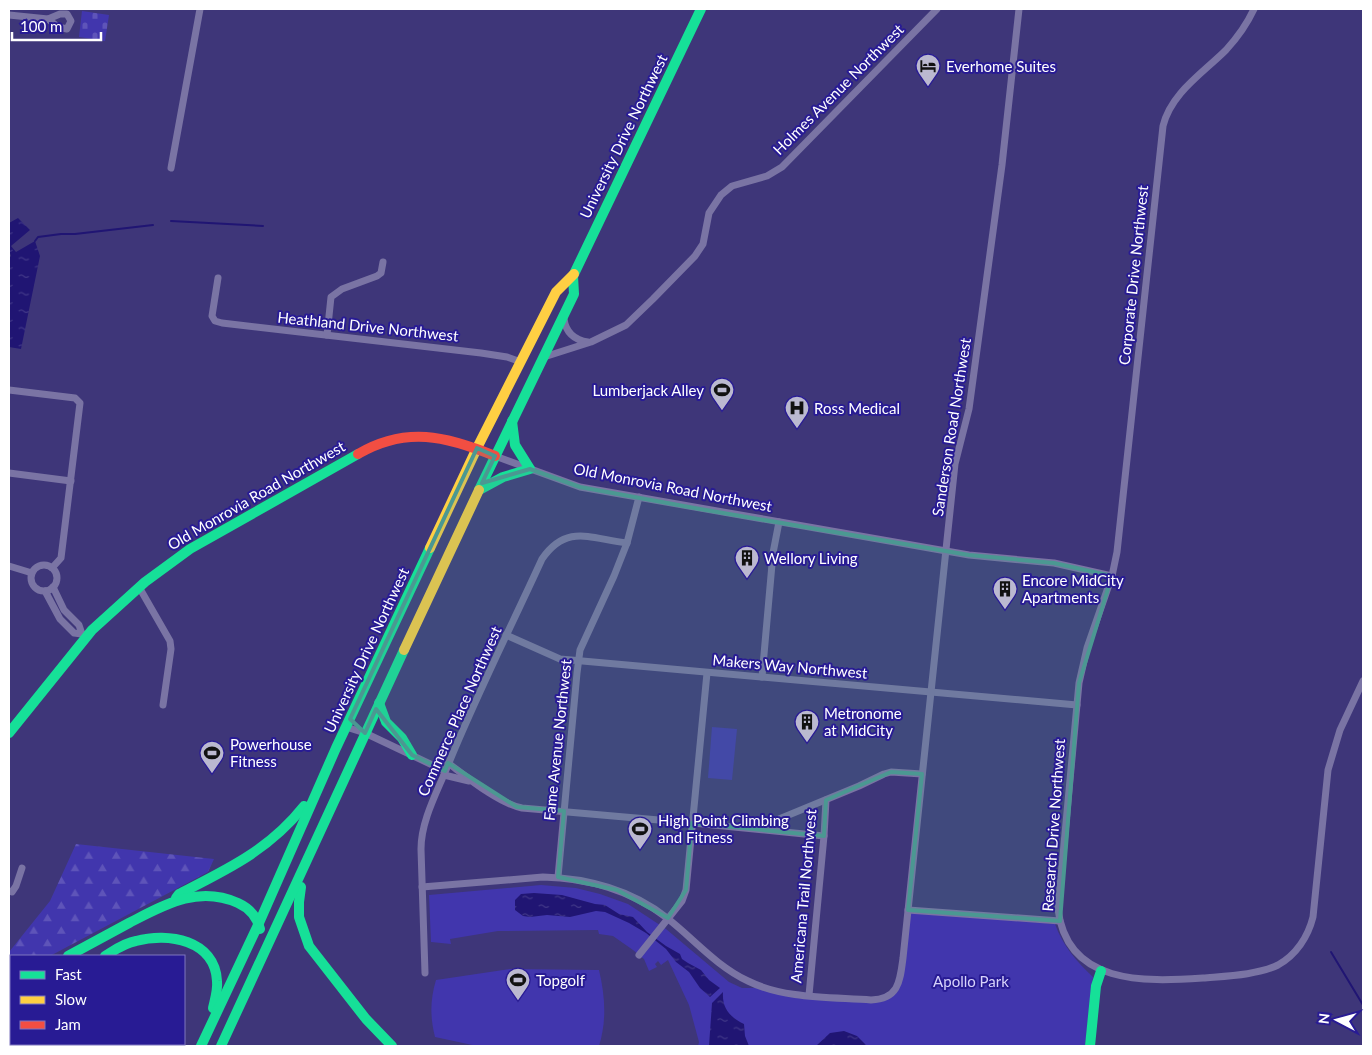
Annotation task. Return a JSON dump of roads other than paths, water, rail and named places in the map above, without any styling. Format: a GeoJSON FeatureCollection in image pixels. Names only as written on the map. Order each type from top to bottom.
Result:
{"type":"FeatureCollection","features":[{"type":"Feature","properties":{"kind":"main road","name":"University Drive Northwest"},"geometry":{"type":"LineString","coordinates":[[202,1046],[348,723],[478,448],[556,292],[573,276],[701,9]]}},
{"type":"Feature","properties":{"kind":"main road","name":"University Drive Northwest"},"geometry":{"type":"LineString","coordinates":[[221,1046],[301,876],[379,703],[495,456],[574,294],[573,276]]}},
{"type":"Feature","properties":{"kind":"main road"},"geometry":{"type":"LineString","coordinates":[[479,490],[503,477],[530,469],[515,445],[512,421]]}},
{"type":"Feature","properties":{"kind":"main road","name":"Old Monrovia Road Northwest"},"geometry":{"type":"LineString","coordinates":[[9,733],[84,636],[139,586],[190,549],[373,445],[411,435],[449,439],[478,448],[495,456]]}},
{"type":"Feature","properties":{"kind":"main road"},"geometry":{"type":"LineString","coordinates":[[379,703],[386,722],[402,738],[412,755]]}},
{"type":"Feature","properties":{"kind":"main road"},"geometry":{"type":"LineString","coordinates":[[174,901],[179,894],[230,869],[273,842],[297,817],[323,779]]}},
{"type":"Feature","properties":{"kind":"main road"},"geometry":{"type":"LineString","coordinates":[[301,876],[298,912],[304,935],[319,959],[366,1019],[392,1046]]}},
{"type":"Feature","properties":{"kind":"main road"},"geometry":{"type":"LineString","coordinates":[[70,955],[174,901],[200,896],[224,898],[247,908],[259,923],[264,953]]}},
{"type":"Feature","properties":{"kind":"main road"},"geometry":{"type":"LineString","coordinates":[[106,955],[121,946],[137,940],[156,937],[180,939],[192,944],[208,956],[214,966],[217,978],[217,990],[210,1028]]}},
{"type":"Feature","properties":{"kind":"main road"},"geometry":{"type":"LineString","coordinates":[[1090,1046],[1096,986],[1101,970]]}},
{"type":"Feature","properties":{"kind":"main road"},"geometry":{"type":"LineString","coordinates":[[60,1045],[97,1046]]}},
{"type":"Feature","properties":{"kind":"street"},"geometry":{"type":"LineString","coordinates":[[171,168],[200,9]]}},
{"type":"Feature","properties":{"kind":"street","name":"Holmes Avenue Northwest"},"geometry":{"type":"LineString","coordinates":[[544,357],[591,342],[626,325],[695,256],[703,244],[709,213],[721,195],[732,186],[767,176],[782,166],[937,9]]}},
{"type":"Feature","properties":{"kind":"street","name":"Sanderson Road Northwest"},"geometry":{"type":"LineString","coordinates":[[422,887],[528,878],[558,877],[585,881],[617,890],[644,903],[668,918],[715,960],[737,975],[767,988],[788,993],[871,1000],[880,1000],[889,996],[896,989],[900,980],[908,910],[955,464],[970,404],[1002,165],[1019,9]]}},
{"type":"Feature","properties":{"kind":"street","name":"Corporate Drive Northwest"},"geometry":{"type":"LineString","coordinates":[[1112,576],[1120,530],[1164,119],[1171,104],[1181,92],[1234,40],[1254,9]]}},
{"type":"Feature","properties":{"kind":"street"},"geometry":{"type":"LineString","coordinates":[[9,15],[48,19]]}},
{"type":"Feature","properties":{"kind":"street"},"geometry":{"type":"LineString","coordinates":[[327,335],[331,296],[342,288],[377,276],[381,273],[383,262]]}},
{"type":"Feature","properties":{"kind":"street","name":"Heathland Drive Northwest"},"geometry":{"type":"LineString","coordinates":[[218,278],[212,316],[215,321],[222,323],[482,353],[507,357],[521,362]]}},
{"type":"Feature","properties":{"kind":"street"},"geometry":{"type":"LineString","coordinates":[[563,316],[566,329],[570,335],[577,340],[591,342]]}},
{"type":"Feature","properties":{"kind":"street"},"geometry":{"type":"LineString","coordinates":[[9,390],[76,398],[80,403],[61,558],[52,568]]}},
{"type":"Feature","properties":{"kind":"street","name":"Old Monrovia Road Northwest"},"geometry":{"type":"LineString","coordinates":[[495,456],[580,487],[969,555],[1054,563],[1112,576]]}},
{"type":"Feature","properties":{"kind":"street"},"geometry":{"type":"LineString","coordinates":[[9,473],[71,481]]}},
{"type":"Feature","properties":{"kind":"street","name":"Fame Avenue Northwest"},"geometry":{"type":"LineString","coordinates":[[558,877],[580,650],[627,543],[639,497]]}},
{"type":"Feature","properties":{"kind":"street"},"geometry":{"type":"LineString","coordinates":[[762,677],[773,553],[779,522]]}},
{"type":"Feature","properties":{"kind":"street","name":"Commerce Place Northwest"},"geometry":{"type":"LineString","coordinates":[[425,973],[422,833],[448,763],[506,635],[542,559],[558,541],[571,536],[584,536],[627,543]]}},
{"type":"Feature","properties":{"kind":"street"},"geometry":{"type":"LineString","coordinates":[[9,566],[32,573]]}},
{"type":"Feature","properties":{"kind":"street"},"geometry":{"type":"LineString","coordinates":[[32,573],[41,566],[52,568],[57,579],[54,587],[64,610],[79,625],[84,636]]}},
{"type":"Feature","properties":{"kind":"street"},"geometry":{"type":"LineString","coordinates":[[32,573],[32,584],[37,590],[45,591],[54,587]]}},
{"type":"Feature","properties":{"kind":"street","name":"Research Drive Northwest"},"geometry":{"type":"LineString","coordinates":[[1112,576],[1087,648],[1081,672],[1059,899],[1060,921],[1063,933],[1071,947],[1088,963],[1101,970],[1116,975],[1154,979],[1216,977],[1266,969],[1284,961],[1299,947],[1307,934],[1312,917],[1325,791],[1331,756],[1340,730],[1363,681]]}},
{"type":"Feature","properties":{"kind":"street"},"geometry":{"type":"LineString","coordinates":[[139,586],[170,641],[171,649],[163,704]]}},
{"type":"Feature","properties":{"kind":"street"},"geometry":{"type":"LineString","coordinates":[[45,591],[60,619],[74,633],[84,636]]}},
{"type":"Feature","properties":{"kind":"street","name":"Makers Way Northwest"},"geometry":{"type":"LineString","coordinates":[[506,635],[560,659],[1077,705]]}},
{"type":"Feature","properties":{"kind":"street"},"geometry":{"type":"LineString","coordinates":[[640,956],[682,901],[686,890],[707,672]]}},
{"type":"Feature","properties":{"kind":"street"},"geometry":{"type":"LineString","coordinates":[[348,723],[444,773],[472,781]]}},
{"type":"Feature","properties":{"kind":"street"},"geometry":{"type":"LineString","coordinates":[[448,763],[472,781],[517,807],[824,836]]}},
{"type":"Feature","properties":{"kind":"street"},"geometry":{"type":"LineString","coordinates":[[755,829],[884,774],[891,772],[922,774]]}},
{"type":"Feature","properties":{"kind":"street","name":"Americana Trail Northwest"},"geometry":{"type":"LineString","coordinates":[[809,995],[826,800]]}},
{"type":"Feature","properties":{"kind":"street"},"geometry":{"type":"LineString","coordinates":[[9,891],[12,892],[16,886],[22,868]]}},
{"type":"Feature","properties":{"kind":"street"},"geometry":{"type":"LineString","coordinates":[[908,910],[1060,921]]}},
{"type":"Feature","properties":{"kind":"water"},"geometry":{"type":"Polygon","coordinates":[[[18,218],[30,230],[11,246],[16,252],[35,241],[40,256],[21,349],[9,347],[9,258],[11,256],[9,250],[9,223],[18,218]]]}},
{"type":"Feature","properties":{"kind":"water"},"geometry":{"type":"Polygon","coordinates":[[[521,894],[562,895],[605,905],[619,914],[633,917],[647,932],[680,954],[682,959],[701,970],[709,980],[720,988],[710,997],[666,949],[646,933],[605,912],[596,911],[570,917],[547,915],[530,917],[523,916],[515,910],[515,900],[521,894]]]}},
{"type":"Feature","properties":{"kind":"water"},"geometry":{"type":"Polygon","coordinates":[[[723,992],[724,1003],[728,1012],[744,1024],[745,1036],[749,1046],[709,1046],[712,1003],[723,992]]]}},
{"type":"Feature","properties":{"kind":"water"},"geometry":{"type":"Polygon","coordinates":[[[844,1031],[857,1036],[867,1046],[816,1046],[830,1033],[844,1031]]]}},
{"type":"Feature","properties":{"kind":"waterway"},"geometry":{"type":"LineString","coordinates":[[171,221],[263,226]]}},
{"type":"Feature","properties":{"kind":"waterway"},"geometry":{"type":"LineString","coordinates":[[35,241],[38,237],[153,225]]}},
{"type":"Feature","properties":{"kind":"waterway"},"geometry":{"type":"LineString","coordinates":[[1331,952],[1363,1005]]}},
{"type":"Feature","properties":{"kind":"place","name":"Everhome Suites"},"geometry":{"type":"Point","coordinates":[928,87]}},
{"type":"Feature","properties":{"kind":"place","name":"Lumberjack Alley"},"geometry":{"type":"Point","coordinates":[722,411]}},
{"type":"Feature","properties":{"kind":"place","name":"Ross Medical"},"geometry":{"type":"Point","coordinates":[797,429]}},
{"type":"Feature","properties":{"kind":"place","name":"Wellory Living"},"geometry":{"type":"Point","coordinates":[747,579]}},
{"type":"Feature","properties":{"kind":"place","name":"Encore MidCity Apartments"},"geometry":{"type":"Point","coordinates":[1005,610]}},
{"type":"Feature","properties":{"kind":"place","name":"Metronome at MidCity"},"geometry":{"type":"Point","coordinates":[807,743]}},
{"type":"Feature","properties":{"kind":"place","name":"Powerhouse Fitness"},"geometry":{"type":"Point","coordinates":[212,774]}},
{"type":"Feature","properties":{"kind":"place","name":"High Point Climbing and Fitness"},"geometry":{"type":"Point","coordinates":[640,850]}},
{"type":"Feature","properties":{"kind":"place","name":"Topgolf"},"geometry":{"type":"Point","coordinates":[518,1001]}},
{"type":"Feature","properties":{"kind":"park label","name":"Apollo Park"},"geometry":{"type":"Point","coordinates":[971,981]}}]}
